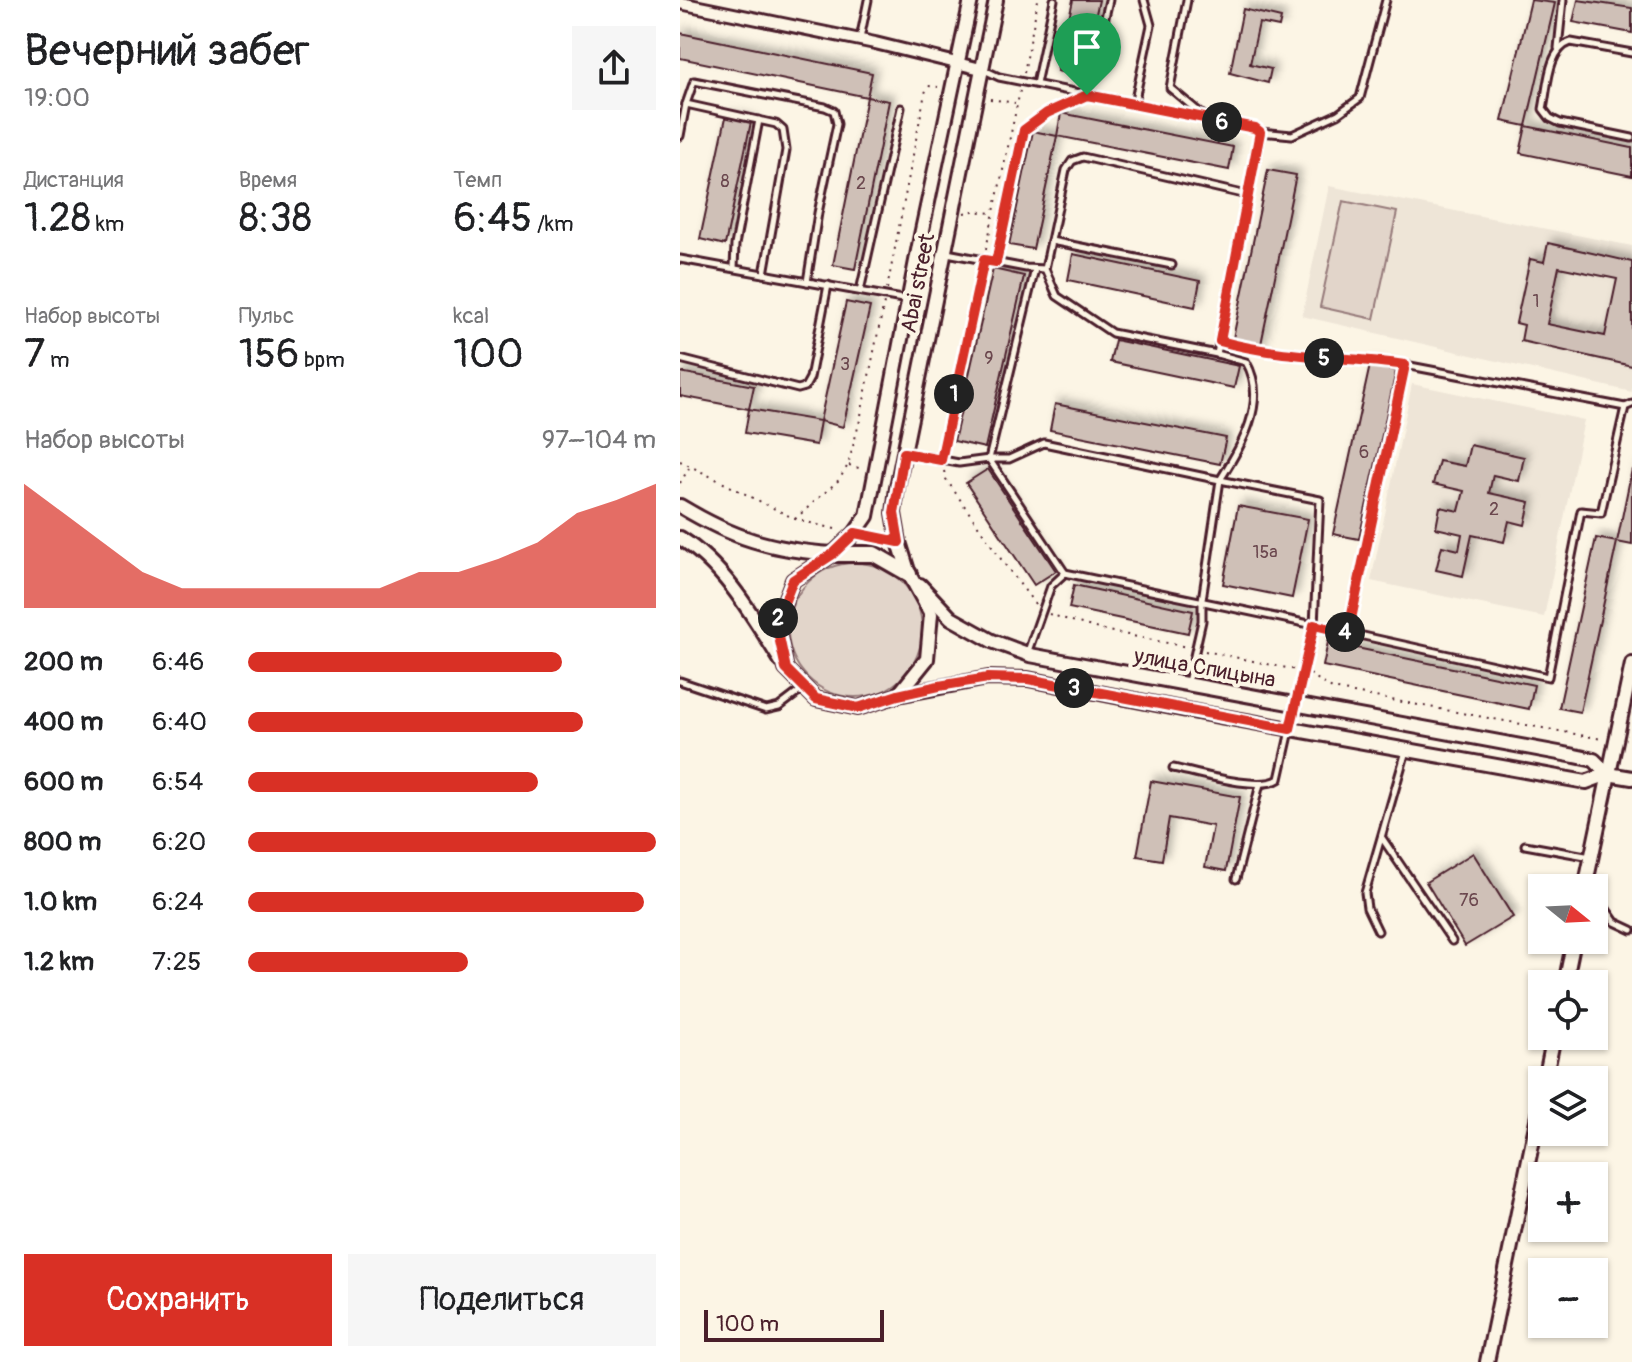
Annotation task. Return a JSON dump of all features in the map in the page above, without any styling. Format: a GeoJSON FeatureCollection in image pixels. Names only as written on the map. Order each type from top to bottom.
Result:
{"type":"FeatureCollection","features":[{"type":"Feature","properties":{"kind":"main road"},"geometry":{"type":"LineString","coordinates":[[833,554],[874,554],[909,574]]}},
{"type":"Feature","properties":{"kind":"street","name":"Abai street"},"geometry":{"type":"LineString","coordinates":[[833,554],[867,516],[971,0]]}},
{"type":"Feature","properties":{"kind":"street","name":"Abai street"},"geometry":{"type":"LineString","coordinates":[[909,574],[894,513],[996,0]]}},
{"type":"Feature","properties":{"kind":"street"},"geometry":{"type":"LineString","coordinates":[[682,2],[957,61],[981,69]]}},
{"type":"Feature","properties":{"kind":"street"},"geometry":{"type":"LineString","coordinates":[[680,506],[710,524],[742,537],[787,551],[833,554]]}},
{"type":"Feature","properties":{"kind":"street"},"geometry":{"type":"LineString","coordinates":[[680,538],[695,548],[734,590],[786,669],[816,699],[858,708],[898,695],[927,659],[931,614],[909,574]]}},
{"type":"Feature","properties":{"kind":"street"},"geometry":{"type":"LineString","coordinates":[[786,669],[776,623],[787,594],[793,580],[833,554]]}},
{"type":"Feature","properties":{"kind":"street","name":"улица Спицына"},"geometry":{"type":"LineString","coordinates":[[909,574],[951,618],[992,641],[1027,654],[1575,756],[1594,760],[1608,774]]}},
{"type":"Feature","properties":{"kind":"street"},"geometry":{"type":"LineString","coordinates":[[1590,874],[1632,664]]}},
{"type":"Feature","properties":{"kind":"street","name":"улица Спицына"},"geometry":{"type":"LineString","coordinates":[[898,695],[988,678],[1028,679],[1586,782],[1608,774],[1632,778]]}},
{"type":"Feature","properties":{"kind":"street"},"geometry":{"type":"LineString","coordinates":[[1487,1362],[1532,1146]]}},
{"type":"Feature","properties":{"kind":"lane"},"geometry":{"type":"LineString","coordinates":[[860,40],[868,0]]}},
{"type":"Feature","properties":{"kind":"lane"},"geometry":{"type":"LineString","coordinates":[[1036,84],[1054,0]]}},
{"type":"Feature","properties":{"kind":"lane"},"geometry":{"type":"LineString","coordinates":[[1087,95],[1109,0]]}},
{"type":"Feature","properties":{"kind":"lane"},"geometry":{"type":"LineString","coordinates":[[1134,104],[1151,25],[1144,0]]}},
{"type":"Feature","properties":{"kind":"lane"},"geometry":{"type":"LineString","coordinates":[[1187,0],[1170,88],[1206,119]]}},
{"type":"Feature","properties":{"kind":"lane"},"geometry":{"type":"LineString","coordinates":[[981,69],[999,77],[1255,128],[1260,132],[1292,135],[1338,114],[1360,98],[1386,0]]}},
{"type":"Feature","properties":{"kind":"lane"},"geometry":{"type":"LineString","coordinates":[[1563,0],[1558,49],[1552,62],[1543,109],[1560,123],[1632,138]]}},
{"type":"Feature","properties":{"kind":"lane"},"geometry":{"type":"LineString","coordinates":[[1558,49],[1571,42],[1632,53]]}},
{"type":"Feature","properties":{"kind":"lane"},"geometry":{"type":"LineString","coordinates":[[680,136],[694,81],[834,111],[837,124],[807,282]]}},
{"type":"Feature","properties":{"kind":"lane"},"geometry":{"type":"LineString","coordinates":[[996,262],[1024,130],[1047,113],[1087,95]]}},
{"type":"Feature","properties":{"kind":"lane"},"geometry":{"type":"LineString","coordinates":[[686,104],[776,124],[783,130],[786,139],[764,274]]}},
{"type":"Feature","properties":{"kind":"lane"},"geometry":{"type":"LineString","coordinates":[[860,291],[901,108]]}},
{"type":"Feature","properties":{"kind":"lane"},"geometry":{"type":"LineString","coordinates":[[734,268],[735,245],[759,120]]}},
{"type":"Feature","properties":{"kind":"lane"},"geometry":{"type":"LineString","coordinates":[[1217,354],[1260,132]]}},
{"type":"Feature","properties":{"kind":"lane"},"geometry":{"type":"LineString","coordinates":[[1187,684],[1202,621],[1202,600],[1220,480],[1242,445],[1253,409],[1252,378],[1246,362],[1112,333],[1057,296],[1045,269],[1066,170],[1072,161],[1083,157],[1247,195]]}},
{"type":"Feature","properties":{"kind":"lane"},"geometry":{"type":"LineString","coordinates":[[1051,241],[1172,265]]}},
{"type":"Feature","properties":{"kind":"lane"},"geometry":{"type":"LineString","coordinates":[[944,252],[1045,269]]}},
{"type":"Feature","properties":{"kind":"lane"},"geometry":{"type":"LineString","coordinates":[[680,259],[909,300]]}},
{"type":"Feature","properties":{"kind":"lane"},"geometry":{"type":"LineString","coordinates":[[1035,269],[989,459],[1065,573],[1202,600],[1348,633],[1548,677],[1581,511],[1601,513],[1629,406],[1405,365],[1348,633]]}},
{"type":"Feature","properties":{"kind":"lane"},"geometry":{"type":"LineString","coordinates":[[680,359],[798,389],[805,387],[810,378],[828,285]]}},
{"type":"Feature","properties":{"kind":"lane"},"geometry":{"type":"LineString","coordinates":[[904,453],[959,463],[1009,459],[1044,443],[1320,500],[1314,625],[1279,779],[1260,784],[1173,768]]}},
{"type":"Feature","properties":{"kind":"lane"},"geometry":{"type":"LineString","coordinates":[[1027,654],[1051,586],[1065,573]]}},
{"type":"Feature","properties":{"kind":"lane"},"geometry":{"type":"LineString","coordinates":[[680,681],[766,710],[779,707],[805,688]]}},
{"type":"Feature","properties":{"kind":"lane"},"geometry":{"type":"LineString","coordinates":[[1378,931],[1367,908],[1365,893],[1406,750]]}},
{"type":"Feature","properties":{"kind":"lane"},"geometry":{"type":"LineString","coordinates":[[1236,879],[1260,784]]}},
{"type":"Feature","properties":{"kind":"lane"},"geometry":{"type":"LineString","coordinates":[[1381,837],[1452,941]]}},
{"type":"Feature","properties":{"kind":"lane"},"geometry":{"type":"LineString","coordinates":[[1525,845],[1592,857]]}},
{"type":"Feature","properties":{"kind":"lane"},"geometry":{"type":"LineString","coordinates":[[1608,913],[1615,922],[1632,930]]}},
{"type":"Feature","properties":{"kind":"path"},"geometry":{"type":"LineString","coordinates":[[1038,0],[941,460],[946,479],[1041,612],[1098,629],[1314,675],[1332,689],[1615,742]]}},
{"type":"Feature","properties":{"kind":"path"},"geometry":{"type":"LineString","coordinates":[[976,95],[1017,103]]}},
{"type":"Feature","properties":{"kind":"path"},"geometry":{"type":"LineString","coordinates":[[952,213],[993,213]]}},
{"type":"Feature","properties":{"kind":"path"},"geometry":{"type":"LineString","coordinates":[[1220,341],[1282,355],[1405,365]]}},
{"type":"Feature","properties":{"kind":"path"},"geometry":{"type":"LineString","coordinates":[[680,461],[795,519],[899,542]]}},
{"type":"Feature","properties":{"kind":"path"},"geometry":{"type":"LineString","coordinates":[[848,465],[877,472]]}},
{"type":"Feature","properties":{"kind":"path"},"geometry":{"type":"LineString","coordinates":[[680,483],[690,467]]}},
{"type":"Feature","properties":{"kind":"shaded area"},"geometry":{"type":"Polygon","coordinates":[[[1329,186],[1632,246],[1632,392],[1302,316],[1329,186]]]}},
{"type":"Feature","properties":{"kind":"shaded area"},"geometry":{"type":"Polygon","coordinates":[[[1343,201],[1397,212],[1374,319],[1320,307],[1343,201]]]}},
{"type":"Feature","properties":{"kind":"shaded area"},"geometry":{"type":"Polygon","coordinates":[[[1412,384],[1584,420],[1544,617],[1371,581],[1412,384]]]}},
{"type":"Feature","properties":{"kind":"shaded area"},"geometry":{"type":"Polygon","coordinates":[[[855,563],[881,568],[902,583],[917,604],[922,630],[917,656],[902,677],[881,692],[855,697],[829,692],[808,677],[793,656],[788,630],[793,604],[808,583],[829,568],[855,563]]]}},
{"type":"Feature","properties":{"kind":"building"},"geometry":{"type":"Polygon","coordinates":[[[1073,0],[1099,0],[1082,77],[1057,71],[1073,0]]]}},
{"type":"Feature","properties":{"kind":"building"},"geometry":{"type":"Polygon","coordinates":[[[1531,0],[1555,3],[1526,126],[1502,121],[1531,0]]]}},
{"type":"Feature","properties":{"kind":"building"},"geometry":{"type":"Polygon","coordinates":[[[1578,0],[1632,8],[1632,33],[1573,22],[1578,0]]]}},
{"type":"Feature","properties":{"kind":"building"},"geometry":{"type":"Polygon","coordinates":[[[1243,9],[1281,18],[1279,27],[1259,23],[1250,64],[1271,69],[1268,83],[1230,73],[1243,9]]]}},
{"type":"Feature","properties":{"kind":"building"},"geometry":{"type":"Polygon","coordinates":[[[680,33],[872,73],[867,97],[680,58],[680,33]]]}},
{"type":"Feature","properties":{"kind":"building"},"geometry":{"type":"Polygon","coordinates":[[[867,97],[889,101],[855,269],[833,265],[867,97]]]}},
{"type":"Feature","properties":{"kind":"building"},"geometry":{"type":"Polygon","coordinates":[[[1061,113],[1233,147],[1229,170],[1057,136],[1061,113]]]}},
{"type":"Feature","properties":{"kind":"building"},"geometry":{"type":"Polygon","coordinates":[[[726,117],[751,122],[725,245],[700,239],[726,117]]]}},
{"type":"Feature","properties":{"kind":"building"},"geometry":{"type":"Polygon","coordinates":[[[1526,126],[1632,148],[1632,176],[1520,153],[1526,126]]]}},
{"type":"Feature","properties":{"kind":"building"},"geometry":{"type":"Polygon","coordinates":[[[1033,131],[1057,136],[1033,249],[1009,245],[1033,131]]]}},
{"type":"Feature","properties":{"kind":"building"},"geometry":{"type":"Polygon","coordinates":[[[1268,170],[1296,175],[1260,349],[1232,343],[1268,170]]]}},
{"type":"Feature","properties":{"kind":"building"},"geometry":{"type":"Polygon","coordinates":[[[1548,243],[1632,262],[1632,366],[1521,341],[1524,325],[1516,323],[1530,259],[1544,262],[1548,243]],[[1559,267],[1547,324],[1605,336],[1617,279],[1559,267]]]}},
{"type":"Feature","properties":{"kind":"building"},"geometry":{"type":"Polygon","coordinates":[[[1073,254],[1200,281],[1195,307],[1068,280],[1073,254]]]}},
{"type":"Feature","properties":{"kind":"building"},"geometry":{"type":"Polygon","coordinates":[[[993,269],[1024,276],[985,448],[954,441],[993,269]]]}},
{"type":"Feature","properties":{"kind":"building"},"geometry":{"type":"Polygon","coordinates":[[[846,302],[870,307],[843,427],[820,421],[846,302]]]}},
{"type":"Feature","properties":{"kind":"building"},"geometry":{"type":"Polygon","coordinates":[[[1115,340],[1239,366],[1234,388],[1110,362],[1115,340]]]}},
{"type":"Feature","properties":{"kind":"building"},"geometry":{"type":"Polygon","coordinates":[[[1370,365],[1396,371],[1359,539],[1333,534],[1370,365]]]}},
{"type":"Feature","properties":{"kind":"building"},"geometry":{"type":"Polygon","coordinates":[[[680,372],[754,386],[749,409],[680,396],[680,372]]]}},
{"type":"Feature","properties":{"kind":"building"},"geometry":{"type":"Polygon","coordinates":[[[1055,404],[1226,438],[1220,464],[1050,430],[1055,404]]]}},
{"type":"Feature","properties":{"kind":"building"},"geometry":{"type":"Polygon","coordinates":[[[749,409],[820,421],[816,445],[745,433],[749,409]]]}},
{"type":"Feature","properties":{"kind":"building"},"geometry":{"type":"Polygon","coordinates":[[[1470,445],[1524,457],[1519,481],[1493,475],[1489,493],[1530,502],[1525,525],[1509,521],[1504,542],[1472,535],[1463,576],[1436,570],[1442,546],[1459,550],[1462,534],[1436,528],[1440,507],[1459,511],[1464,491],[1433,484],[1439,461],[1465,466],[1470,445]]]}},
{"type":"Feature","properties":{"kind":"building"},"geometry":{"type":"Polygon","coordinates":[[[988,469],[1056,571],[1034,585],[966,483],[988,469]]]}},
{"type":"Feature","properties":{"kind":"building"},"geometry":{"type":"Polygon","coordinates":[[[1632,469],[1632,545],[1617,542],[1632,469]]]}},
{"type":"Feature","properties":{"kind":"building"},"geometry":{"type":"Polygon","coordinates":[[[1238,506],[1308,519],[1292,598],[1223,584],[1238,506]]]}},
{"type":"Feature","properties":{"kind":"building"},"geometry":{"type":"Polygon","coordinates":[[[1596,538],[1617,542],[1580,712],[1559,708],[1596,538]]]}},
{"type":"Feature","properties":{"kind":"building"},"geometry":{"type":"Polygon","coordinates":[[[1074,585],[1193,611],[1188,633],[1069,608],[1074,585]]]}},
{"type":"Feature","properties":{"kind":"building"},"geometry":{"type":"Polygon","coordinates":[[[1328,642],[1534,685],[1529,709],[1323,666],[1328,642]]]}},
{"type":"Feature","properties":{"kind":"building"},"geometry":{"type":"Polygon","coordinates":[[[1151,781],[1240,797],[1226,871],[1205,867],[1213,826],[1169,818],[1162,860],[1137,856],[1151,781]]]}},
{"type":"Feature","properties":{"kind":"building"},"geometry":{"type":"Polygon","coordinates":[[[1473,853],[1513,917],[1465,946],[1426,882],[1473,853]]]}},
{"type":"Feature","properties":{"kind":"route"},"geometry":{"type":"LineString","coordinates":[[1087,95],[1255,128],[1260,132],[1220,341],[1282,355],[1405,365],[1348,633],[1314,625],[1290,729],[1028,679],[988,678],[939,686],[858,708],[816,699],[786,669],[776,623],[793,580],[833,554],[855,533],[899,542],[894,513],[904,453],[941,460],[984,260],[996,262],[1022,134],[1047,113],[1087,95]]}}]}
